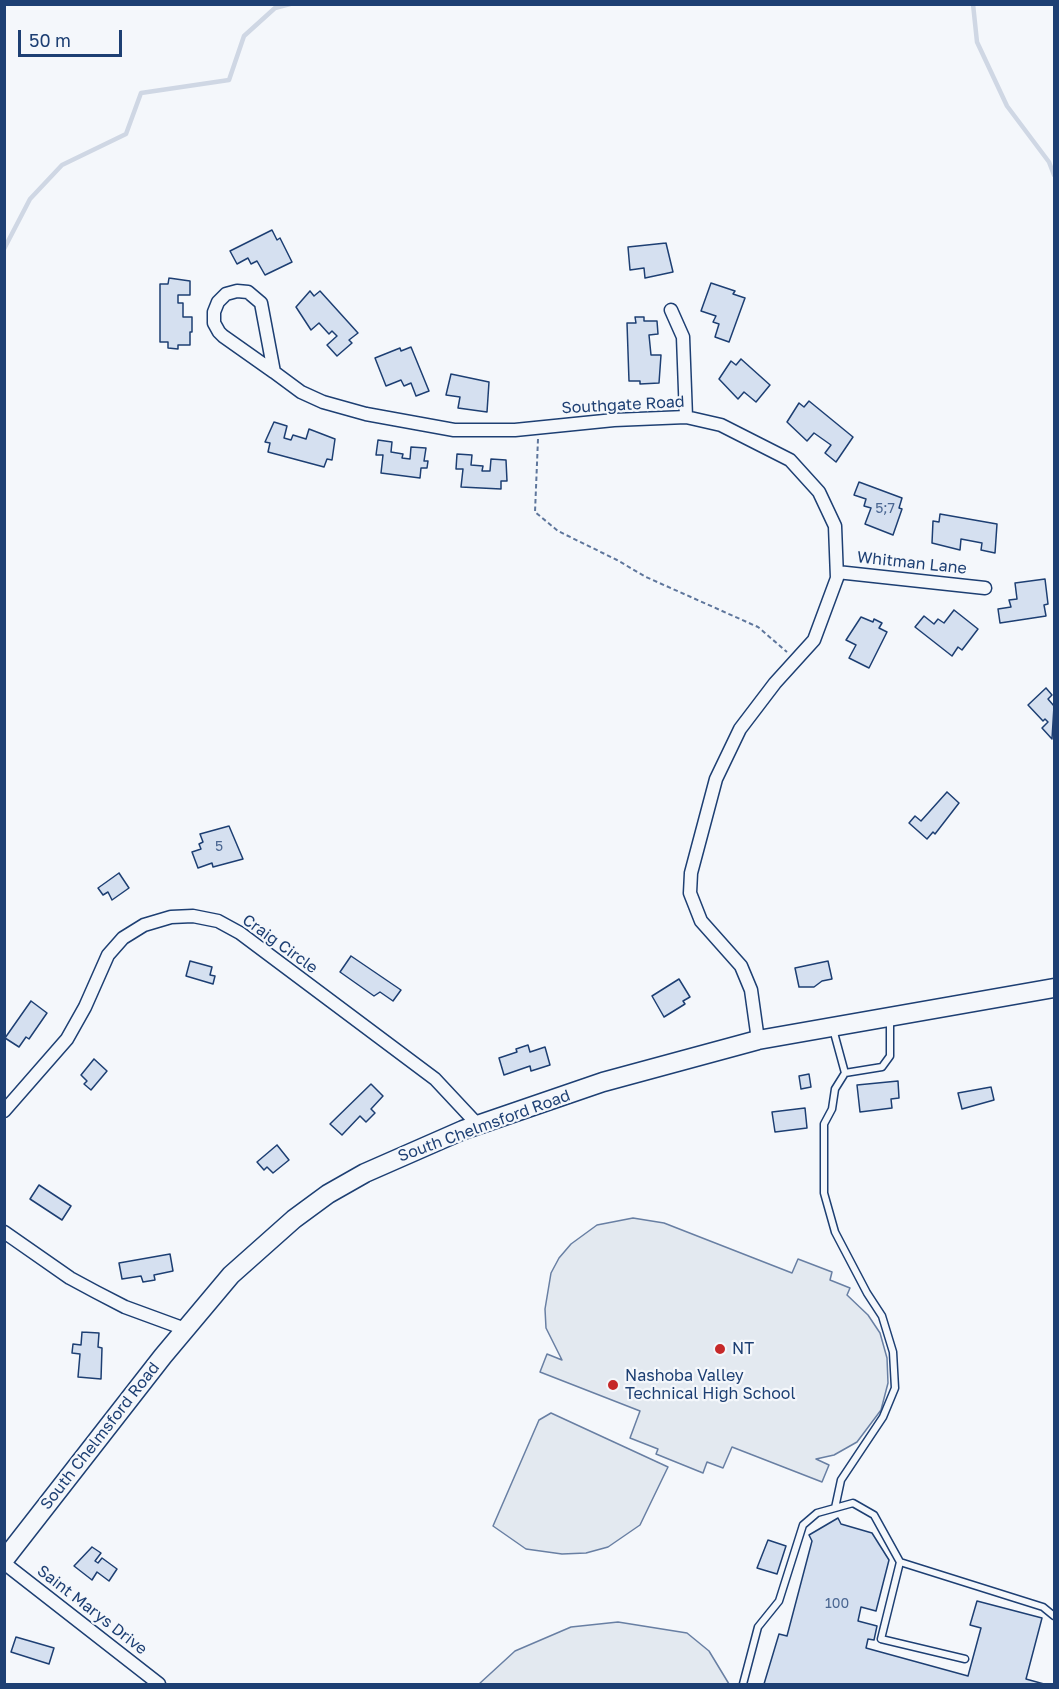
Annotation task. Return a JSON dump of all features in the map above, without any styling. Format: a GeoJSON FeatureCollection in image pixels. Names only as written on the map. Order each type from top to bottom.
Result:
{"type":"FeatureCollection","features":[{"type":"Feature","properties":{"kind":"main road","name":"South Chelmsford Road"},"geometry":{"type":"LineString","coordinates":[[4,1561],[185,1329],[261,1246],[328,1194],[408,1153],[478,1125],[603,1082],[758,1040],[833,1029],[1054,988]]}},
{"type":"Feature","properties":{"kind":"street","name":"Southgate Road"},"geometry":{"type":"LineString","coordinates":[[274,372],[261,303],[248,292],[237,291],[226,294],[215,306],[216,328],[223,336],[274,372],[312,398],[366,414],[454,430],[686,417],[721,425],[790,460],[819,492],[835,526],[837,578],[814,640],[740,729],[716,778],[692,873],[690,893],[701,921],[741,966],[751,990],[758,1040]]}},
{"type":"Feature","properties":{"kind":"street"},"geometry":{"type":"LineString","coordinates":[[671,310],[683,337],[686,417]]}},
{"type":"Feature","properties":{"kind":"street","name":"Whitman Lane"},"geometry":{"type":"LineString","coordinates":[[837,572],[985,588]]}},
{"type":"Feature","properties":{"kind":"street","name":"Craig Circle"},"geometry":{"type":"LineString","coordinates":[[4,1111],[67,1039],[85,1007],[108,955],[123,938],[144,925],[171,917],[193,916],[218,921],[240,933],[435,1079],[478,1125]]}},
{"type":"Feature","properties":{"kind":"street"},"geometry":{"type":"LineString","coordinates":[[4,1232],[70,1278],[96,1292],[125,1307],[185,1329]]}},
{"type":"Feature","properties":{"kind":"street","name":"Saint Marys Drive"},"geometry":{"type":"LineString","coordinates":[[4,1561],[159,1684]]}},
{"type":"Feature","properties":{"kind":"lane"},"geometry":{"type":"LineString","coordinates":[[844,1073],[882,1067],[890,1056],[890,1018]]}},
{"type":"Feature","properties":{"kind":"lane"},"geometry":{"type":"LineString","coordinates":[[833,1029],[844,1073],[835,1089],[832,1109],[824,1124],[825,1193],[839,1241],[882,1316],[893,1352],[895,1388],[883,1418],[841,1480],[836,1508]]}},
{"type":"Feature","properties":{"kind":"lane"},"geometry":{"type":"LineString","coordinates":[[743,1684],[758,1627],[779,1601],[803,1525],[817,1513],[853,1503],[874,1515],[900,1562],[881,1639],[965,1659]]}},
{"type":"Feature","properties":{"kind":"lane"},"geometry":{"type":"LineString","coordinates":[[900,1562],[1043,1607],[1054,1616]]}},
{"type":"Feature","properties":{"kind":"path"},"geometry":{"type":"LineString","coordinates":[[538,427],[535,512],[558,531],[646,577],[758,627],[796,660]]}},
{"type":"Feature","properties":{"kind":"shaded area","name":"NT"},"geometry":{"type":"Polygon","coordinates":[[[633,1218],[664,1223],[792,1273],[798,1259],[832,1272],[830,1280],[850,1288],[847,1295],[868,1315],[880,1333],[887,1358],[888,1383],[881,1410],[857,1442],[834,1455],[816,1459],[829,1465],[822,1482],[732,1447],[723,1468],[707,1462],[703,1473],[656,1454],[658,1449],[630,1438],[640,1411],[540,1372],[547,1354],[562,1360],[546,1328],[545,1309],[551,1273],[559,1258],[571,1244],[597,1225],[633,1218]]]}},
{"type":"Feature","properties":{"kind":"shaded area"},"geometry":{"type":"Polygon","coordinates":[[[551,1413],[668,1467],[640,1525],[608,1547],[586,1553],[562,1554],[526,1549],[493,1526],[539,1420],[551,1413]]]}},
{"type":"Feature","properties":{"kind":"shaded area"},"geometry":{"type":"Polygon","coordinates":[[[618,1622],[687,1633],[709,1651],[729,1684],[479,1684],[515,1651],[571,1627],[618,1622]]]}},
{"type":"Feature","properties":{"kind":"building"},"geometry":{"type":"Polygon","coordinates":[[[272,230],[277,240],[280,238],[292,262],[265,275],[257,261],[251,264],[248,258],[237,264],[230,251],[272,230]]]}},
{"type":"Feature","properties":{"kind":"building"},"geometry":{"type":"Polygon","coordinates":[[[666,243],[673,272],[645,278],[644,268],[630,270],[628,247],[666,243]]]}},
{"type":"Feature","properties":{"kind":"building"},"geometry":{"type":"Polygon","coordinates":[[[169,278],[190,281],[190,295],[178,295],[178,303],[183,303],[183,317],[192,317],[190,345],[178,345],[178,349],[168,348],[168,342],[160,342],[160,284],[168,284],[169,278]]]}},
{"type":"Feature","properties":{"kind":"building"},"geometry":{"type":"Polygon","coordinates":[[[711,283],[735,291],[733,294],[745,298],[729,342],[715,337],[719,324],[713,322],[716,316],[701,311],[711,283]]]}},
{"type":"Feature","properties":{"kind":"building"},"geometry":{"type":"Polygon","coordinates":[[[310,291],[314,296],[320,291],[358,333],[349,340],[352,343],[337,356],[327,345],[337,336],[332,331],[329,334],[319,323],[311,330],[296,307],[310,291]]]}},
{"type":"Feature","properties":{"kind":"building"},"geometry":{"type":"Polygon","coordinates":[[[635,317],[644,317],[644,321],[657,321],[658,334],[649,335],[651,355],[661,355],[659,383],[640,384],[640,381],[629,381],[627,323],[636,323],[635,317]]]}},
{"type":"Feature","properties":{"kind":"building"},"geometry":{"type":"Polygon","coordinates":[[[411,347],[429,391],[416,396],[411,383],[404,386],[401,380],[386,386],[375,358],[400,348],[401,351],[411,347]]]}},
{"type":"Feature","properties":{"kind":"building"},"geometry":{"type":"Polygon","coordinates":[[[741,359],[770,385],[756,402],[744,392],[738,399],[719,379],[731,361],[736,365],[741,359]]]}},
{"type":"Feature","properties":{"kind":"building"},"geometry":{"type":"Polygon","coordinates":[[[451,374],[489,382],[487,412],[458,408],[460,397],[446,395],[451,374]]]}},
{"type":"Feature","properties":{"kind":"building"},"geometry":{"type":"Polygon","coordinates":[[[809,401],[853,437],[836,462],[825,453],[831,445],[814,433],[807,441],[787,422],[799,403],[804,407],[809,401]]]}},
{"type":"Feature","properties":{"kind":"building"},"geometry":{"type":"Polygon","coordinates":[[[274,422],[287,426],[284,438],[291,440],[293,435],[306,439],[309,429],[335,439],[332,460],[327,459],[324,467],[268,452],[270,443],[265,442],[274,422]]]}},
{"type":"Feature","properties":{"kind":"building"},"geometry":{"type":"Polygon","coordinates":[[[378,440],[392,442],[391,452],[403,454],[402,458],[410,459],[411,447],[426,448],[424,461],[428,461],[427,468],[421,468],[420,478],[381,473],[383,455],[376,455],[378,440]]]}},
{"type":"Feature","properties":{"kind":"building"},"geometry":{"type":"Polygon","coordinates":[[[457,454],[472,455],[471,465],[483,466],[482,471],[490,471],[491,459],[506,460],[507,481],[501,481],[501,489],[461,487],[463,469],[456,469],[457,454]]]}},
{"type":"Feature","properties":{"kind":"building"},"geometry":{"type":"Polygon","coordinates":[[[859,482],[902,498],[899,508],[902,509],[893,535],[865,524],[871,508],[864,506],[866,499],[854,495],[859,482]]]}},
{"type":"Feature","properties":{"kind":"building"},"geometry":{"type":"Polygon","coordinates":[[[940,514],[997,524],[995,553],[981,550],[982,543],[961,539],[960,550],[932,543],[933,521],[939,522],[940,514]]]}},
{"type":"Feature","properties":{"kind":"building"},"geometry":{"type":"Polygon","coordinates":[[[1045,579],[1048,604],[1044,605],[1046,616],[1000,623],[998,609],[1011,607],[1009,600],[1017,599],[1015,583],[1045,579]]]}},
{"type":"Feature","properties":{"kind":"building"},"geometry":{"type":"Polygon","coordinates":[[[954,610],[978,629],[962,650],[958,647],[952,656],[915,627],[924,616],[934,624],[938,619],[944,623],[954,610]]]}},
{"type":"Feature","properties":{"kind":"building"},"geometry":{"type":"Polygon","coordinates":[[[861,617],[882,623],[879,628],[887,632],[869,668],[849,658],[856,645],[846,640],[861,617]]]}},
{"type":"Feature","properties":{"kind":"building"},"geometry":{"type":"Polygon","coordinates":[[[1046,688],[1052,695],[1048,699],[1054,706],[1052,739],[1042,728],[1048,722],[1045,719],[1043,721],[1028,705],[1046,688]]]}},
{"type":"Feature","properties":{"kind":"building"},"geometry":{"type":"Polygon","coordinates":[[[947,792],[959,803],[935,834],[933,832],[927,839],[909,823],[915,816],[921,821],[947,792]]]}},
{"type":"Feature","properties":{"kind":"building"},"geometry":{"type":"Polygon","coordinates":[[[229,826],[243,859],[213,867],[212,863],[198,868],[192,852],[201,849],[199,844],[203,842],[200,834],[229,826]]]}},
{"type":"Feature","properties":{"kind":"building"},"geometry":{"type":"Polygon","coordinates":[[[119,873],[129,888],[112,900],[108,892],[103,895],[98,888],[119,873]]]}},
{"type":"Feature","properties":{"kind":"building"},"geometry":{"type":"Polygon","coordinates":[[[351,956],[401,990],[393,1001],[380,992],[374,996],[340,972],[351,956]]]}},
{"type":"Feature","properties":{"kind":"building"},"geometry":{"type":"Polygon","coordinates":[[[190,961],[212,967],[210,975],[215,976],[213,984],[186,976],[190,961]]]}},
{"type":"Feature","properties":{"kind":"building"},"geometry":{"type":"Polygon","coordinates":[[[828,961],[832,979],[822,981],[814,987],[799,987],[795,968],[828,961]]]}},
{"type":"Feature","properties":{"kind":"building"},"geometry":{"type":"Polygon","coordinates":[[[679,979],[690,997],[683,1001],[685,1004],[664,1017],[652,996],[679,979]]]}},
{"type":"Feature","properties":{"kind":"building"},"geometry":{"type":"Polygon","coordinates":[[[31,1001],[47,1013],[29,1039],[26,1037],[19,1047],[5,1038],[31,1001]]]}},
{"type":"Feature","properties":{"kind":"building"},"geometry":{"type":"Polygon","coordinates":[[[528,1045],[530,1052],[545,1047],[550,1065],[531,1071],[530,1066],[504,1075],[499,1058],[517,1052],[516,1049],[528,1045]]]}},
{"type":"Feature","properties":{"kind":"building"},"geometry":{"type":"Polygon","coordinates":[[[94,1059],[107,1071],[91,1090],[84,1084],[87,1081],[81,1075],[94,1059]]]}},
{"type":"Feature","properties":{"kind":"building"},"geometry":{"type":"Polygon","coordinates":[[[809,1074],[811,1087],[801,1089],[799,1076],[809,1074]]]}},
{"type":"Feature","properties":{"kind":"building"},"geometry":{"type":"Polygon","coordinates":[[[898,1081],[899,1098],[891,1099],[892,1108],[860,1112],[857,1085],[898,1081]]]}},
{"type":"Feature","properties":{"kind":"building"},"geometry":{"type":"Polygon","coordinates":[[[371,1084],[383,1096],[371,1109],[375,1113],[366,1122],[360,1116],[342,1135],[330,1124],[371,1084]]]}},
{"type":"Feature","properties":{"kind":"building"},"geometry":{"type":"Polygon","coordinates":[[[991,1087],[994,1100],[962,1109],[958,1093],[991,1087]]]}},
{"type":"Feature","properties":{"kind":"building"},"geometry":{"type":"Polygon","coordinates":[[[805,1108],[807,1128],[775,1132],[772,1112],[805,1108]]]}},
{"type":"Feature","properties":{"kind":"building"},"geometry":{"type":"Polygon","coordinates":[[[277,1145],[289,1160],[273,1173],[267,1167],[264,1170],[257,1162],[277,1145]]]}},
{"type":"Feature","properties":{"kind":"building"},"geometry":{"type":"Polygon","coordinates":[[[39,1185],[71,1206],[62,1220],[30,1199],[39,1185]]]}},
{"type":"Feature","properties":{"kind":"building"},"geometry":{"type":"Polygon","coordinates":[[[170,1254],[173,1271],[154,1275],[155,1280],[143,1282],[141,1276],[122,1279],[119,1263],[170,1254]]]}},
{"type":"Feature","properties":{"kind":"building"},"geometry":{"type":"Polygon","coordinates":[[[82,1332],[99,1333],[98,1347],[102,1348],[101,1379],[78,1377],[80,1354],[72,1353],[73,1344],[81,1345],[82,1332]]]}},
{"type":"Feature","properties":{"kind":"building"},"geometry":{"type":"Polygon","coordinates":[[[838,1518],[841,1524],[872,1533],[889,1560],[876,1611],[861,1607],[858,1621],[877,1626],[874,1640],[868,1639],[866,1648],[968,1676],[981,1628],[970,1625],[977,1601],[1042,1618],[1026,1679],[1044,1684],[764,1684],[779,1634],[787,1636],[812,1541],[809,1535],[838,1518]]]}},
{"type":"Feature","properties":{"kind":"building"},"geometry":{"type":"Polygon","coordinates":[[[768,1540],[786,1546],[777,1574],[757,1568],[768,1540]]]}},
{"type":"Feature","properties":{"kind":"building"},"geometry":{"type":"Polygon","coordinates":[[[92,1547],[101,1553],[95,1561],[98,1563],[102,1558],[117,1569],[109,1581],[97,1572],[92,1580],[74,1566],[92,1547]]]}},
{"type":"Feature","properties":{"kind":"building"},"geometry":{"type":"Polygon","coordinates":[[[16,1637],[54,1648],[49,1664],[11,1652],[16,1637]]]}},
{"type":"Feature","properties":{"kind":"waterway"},"geometry":{"type":"LineString","coordinates":[[4,249],[30,199],[62,165],[126,134],[141,93],[229,80],[244,36],[275,8],[290,4]]}},
{"type":"Feature","properties":{"kind":"waterway"},"geometry":{"type":"LineString","coordinates":[[973,4],[977,42],[1007,106],[1049,162],[1054,175]]}},
{"type":"Feature","properties":{"kind":"place","name":"NT"},"geometry":{"type":"Point","coordinates":[720,1349]}},
{"type":"Feature","properties":{"kind":"place","name":"Nashoba Valley Technical High School"},"geometry":{"type":"Point","coordinates":[613,1385]}}]}
